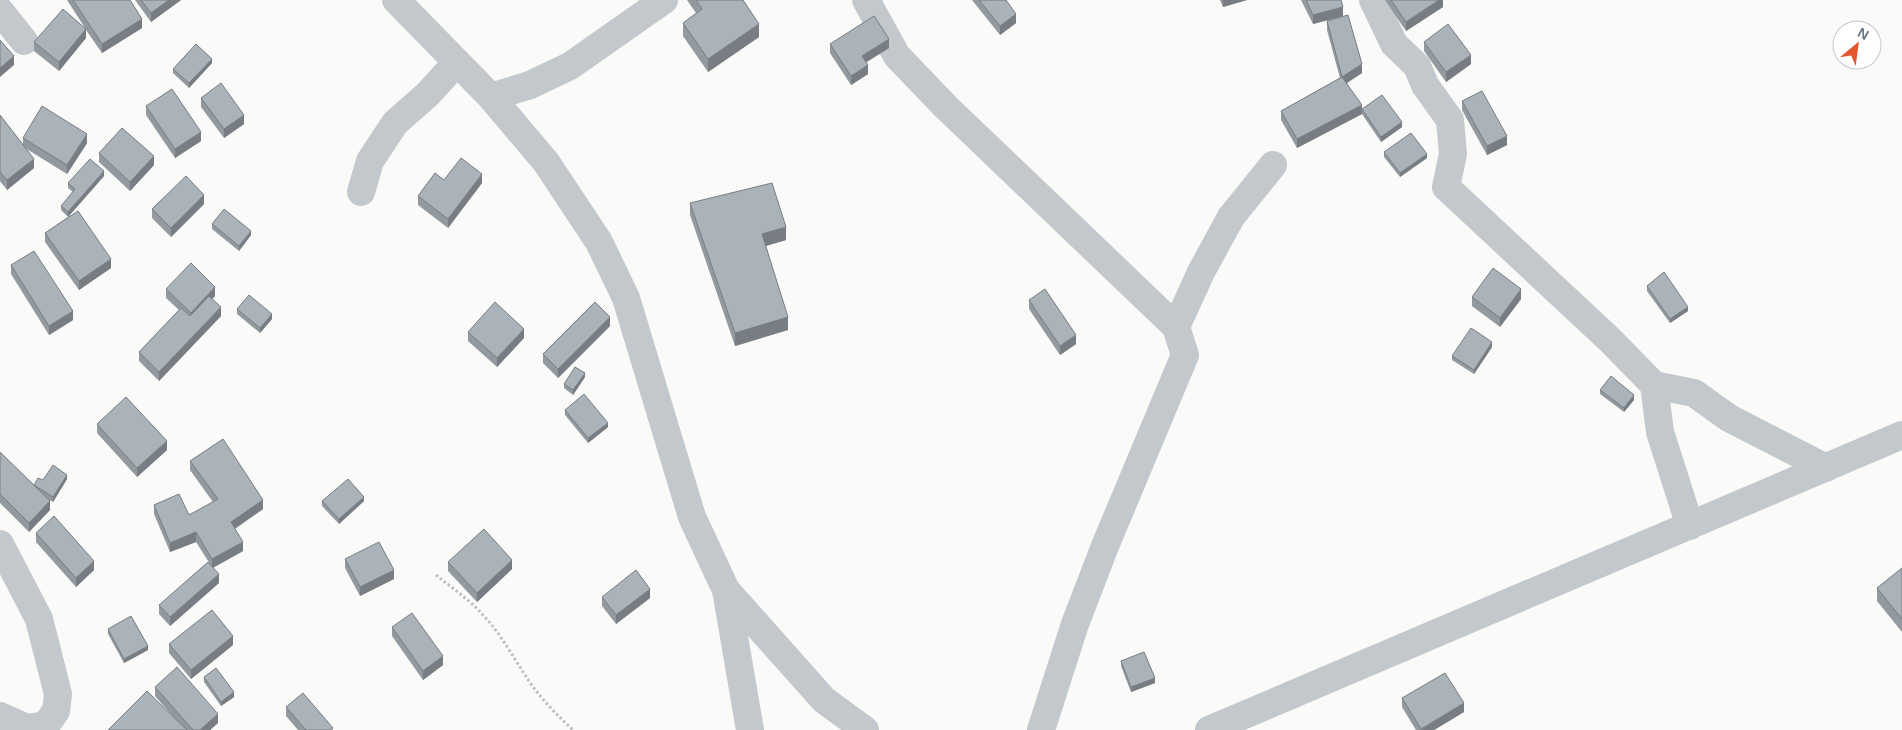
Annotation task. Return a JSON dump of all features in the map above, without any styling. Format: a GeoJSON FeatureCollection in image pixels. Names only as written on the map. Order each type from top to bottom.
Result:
{"type":"FeatureCollection","features":[{"type":"Feature","properties":{"kind":"street"},"geometry":{"type":"LineString","coordinates":[[396,0],[490,97],[546,162],[599,242],[626,298],[692,517],[726,590],[750,730]]}},
{"type":"Feature","properties":{"kind":"street"},"geometry":{"type":"LineString","coordinates":[[490,97],[530,85],[570,66],[664,0]]}},
{"type":"Feature","properties":{"kind":"street"},"geometry":{"type":"LineString","coordinates":[[866,0],[897,56],[946,107],[1176,327],[1185,355],[1105,546],[1076,624],[1041,730]]}},
{"type":"Feature","properties":{"kind":"street"},"geometry":{"type":"LineString","coordinates":[[1373,0],[1394,44],[1417,66],[1424,85],[1450,120],[1453,154],[1446,188],[1610,340],[1654,385],[1694,392],[1729,418],[1826,468]]}},
{"type":"Feature","properties":{"kind":"street"},"geometry":{"type":"LineString","coordinates":[[0,11],[24,42]]}},
{"type":"Feature","properties":{"kind":"street"},"geometry":{"type":"LineString","coordinates":[[361,192],[370,161],[395,123],[428,94],[457,62]]}},
{"type":"Feature","properties":{"kind":"street"},"geometry":{"type":"LineString","coordinates":[[1176,327],[1201,272],[1231,218],[1273,165]]}},
{"type":"Feature","properties":{"kind":"street"},"geometry":{"type":"LineString","coordinates":[[1654,385],[1660,432],[1690,526]]}},
{"type":"Feature","properties":{"kind":"street"},"geometry":{"type":"LineString","coordinates":[[1209,730],[1902,435]]}},
{"type":"Feature","properties":{"kind":"street"},"geometry":{"type":"LineString","coordinates":[[0,544],[39,619],[58,694],[56,711],[46,725],[26,728],[0,716]]}},
{"type":"Feature","properties":{"kind":"street"},"geometry":{"type":"LineString","coordinates":[[726,590],[824,700],[865,730]]}},
{"type":"Feature","properties":{"kind":"path"},"geometry":{"type":"LineString","coordinates":[[436,576],[484,615],[512,652],[530,682],[552,709],[573,730]]}},
{"type":"Feature","properties":{"kind":"building"},"geometry":{"type":"Polygon","coordinates":[[[73,0],[130,0],[142,19],[102,44],[73,0]]]}},
{"type":"Feature","properties":{"kind":"building"},"geometry":{"type":"Polygon","coordinates":[[[141,0],[169,0],[151,13],[141,0]]]}},
{"type":"Feature","properties":{"kind":"building"},"geometry":{"type":"Polygon","coordinates":[[[696,0],[743,0],[759,24],[708,59],[683,23],[702,9],[696,0]]]}},
{"type":"Feature","properties":{"kind":"building"},"geometry":{"type":"Polygon","coordinates":[[[979,0],[1006,0],[1016,14],[1000,26],[979,0]]]}},
{"type":"Feature","properties":{"kind":"building"},"geometry":{"type":"Polygon","coordinates":[[[1306,0],[1341,0],[1343,7],[1313,15],[1306,0]]]}},
{"type":"Feature","properties":{"kind":"building"},"geometry":{"type":"Polygon","coordinates":[[[1391,0],[1439,0],[1406,22],[1391,0]]]}},
{"type":"Feature","properties":{"kind":"building"},"geometry":{"type":"Polygon","coordinates":[[[63,9],[86,29],[59,62],[34,42],[63,9]]]}},
{"type":"Feature","properties":{"kind":"building"},"geometry":{"type":"Polygon","coordinates":[[[1348,15],[1362,64],[1342,77],[1327,21],[1348,15]]]}},
{"type":"Feature","properties":{"kind":"building"},"geometry":{"type":"Polygon","coordinates":[[[874,16],[889,39],[862,56],[868,65],[851,76],[830,44],[874,16]]]}},
{"type":"Feature","properties":{"kind":"building"},"geometry":{"type":"Polygon","coordinates":[[[1448,24],[1471,55],[1446,72],[1424,42],[1448,24]]]}},
{"type":"Feature","properties":{"kind":"building"},"geometry":{"type":"Polygon","coordinates":[[[0,40],[14,56],[0,68],[0,40]]]}},
{"type":"Feature","properties":{"kind":"building"},"geometry":{"type":"Polygon","coordinates":[[[196,44],[212,59],[189,83],[173,69],[196,44]]]}},
{"type":"Feature","properties":{"kind":"building"},"geometry":{"type":"Polygon","coordinates":[[[1342,77],[1362,105],[1297,139],[1281,111],[1342,77]]]}},
{"type":"Feature","properties":{"kind":"building"},"geometry":{"type":"Polygon","coordinates":[[[221,83],[244,115],[224,129],[201,98],[221,83]]]}},
{"type":"Feature","properties":{"kind":"building"},"geometry":{"type":"Polygon","coordinates":[[[172,89],[201,132],[175,149],[146,106],[172,89]]]}},
{"type":"Feature","properties":{"kind":"building"},"geometry":{"type":"Polygon","coordinates":[[[1482,91],[1507,136],[1487,146],[1462,101],[1482,91]]]}},
{"type":"Feature","properties":{"kind":"building"},"geometry":{"type":"Polygon","coordinates":[[[1382,95],[1402,122],[1381,137],[1362,109],[1382,95]]]}},
{"type":"Feature","properties":{"kind":"building"},"geometry":{"type":"Polygon","coordinates":[[[42,106],[87,134],[67,165],[23,138],[42,106]]]}},
{"type":"Feature","properties":{"kind":"building"},"geometry":{"type":"Polygon","coordinates":[[[0,115],[34,159],[7,180],[0,172],[0,115]]]}},
{"type":"Feature","properties":{"kind":"building"},"geometry":{"type":"Polygon","coordinates":[[[122,128],[154,156],[130,182],[99,153],[122,128]]]}},
{"type":"Feature","properties":{"kind":"building"},"geometry":{"type":"Polygon","coordinates":[[[1411,133],[1427,154],[1400,173],[1384,152],[1411,133]]]}},
{"type":"Feature","properties":{"kind":"building"},"geometry":{"type":"Polygon","coordinates":[[[461,158],[482,174],[448,219],[418,196],[435,173],[444,180],[461,158]]]}},
{"type":"Feature","properties":{"kind":"building"},"geometry":{"type":"Polygon","coordinates":[[[90,159],[104,171],[68,212],[61,206],[75,189],[68,183],[90,159]]]}},
{"type":"Feature","properties":{"kind":"building"},"geometry":{"type":"Polygon","coordinates":[[[186,176],[204,195],[171,228],[152,209],[186,176]]]}},
{"type":"Feature","properties":{"kind":"building"},"geometry":{"type":"Polygon","coordinates":[[[772,183],[786,227],[762,234],[788,317],[735,333],[690,203],[772,183]]]}},
{"type":"Feature","properties":{"kind":"building"},"geometry":{"type":"Polygon","coordinates":[[[224,209],[251,231],[239,246],[212,224],[224,209]]]}},
{"type":"Feature","properties":{"kind":"building"},"geometry":{"type":"Polygon","coordinates":[[[78,211],[111,259],[79,281],[45,233],[78,211]]]}},
{"type":"Feature","properties":{"kind":"building"},"geometry":{"type":"Polygon","coordinates":[[[34,251],[73,311],[49,326],[11,265],[34,251]]]}},
{"type":"Feature","properties":{"kind":"building"},"geometry":{"type":"Polygon","coordinates":[[[191,263],[215,287],[191,313],[166,289],[191,263]]]}},
{"type":"Feature","properties":{"kind":"building"},"geometry":{"type":"Polygon","coordinates":[[[1493,268],[1521,289],[1500,318],[1472,297],[1493,268]]]}},
{"type":"Feature","properties":{"kind":"building"},"geometry":{"type":"Polygon","coordinates":[[[1664,272],[1688,307],[1670,319],[1647,286],[1664,272]]]}},
{"type":"Feature","properties":{"kind":"building"},"geometry":{"type":"Polygon","coordinates":[[[1045,289],[1076,335],[1060,346],[1029,300],[1045,289]]]}},
{"type":"Feature","properties":{"kind":"building"},"geometry":{"type":"Polygon","coordinates":[[[249,295],[272,314],[260,328],[237,309],[249,295]]]}},
{"type":"Feature","properties":{"kind":"building"},"geometry":{"type":"Polygon","coordinates":[[[209,296],[221,307],[159,372],[139,352],[181,308],[190,316],[209,296]]]}},
{"type":"Feature","properties":{"kind":"building"},"geometry":{"type":"Polygon","coordinates":[[[495,302],[524,329],[497,358],[468,332],[495,302]]]}},
{"type":"Feature","properties":{"kind":"building"},"geometry":{"type":"Polygon","coordinates":[[[595,302],[610,317],[558,369],[543,354],[595,302]]]}},
{"type":"Feature","properties":{"kind":"building"},"geometry":{"type":"Polygon","coordinates":[[[1471,328],[1492,342],[1474,370],[1452,356],[1471,328]]]}},
{"type":"Feature","properties":{"kind":"building"},"geometry":{"type":"Polygon","coordinates":[[[575,367],[585,373],[573,390],[564,384],[575,367]]]}},
{"type":"Feature","properties":{"kind":"building"},"geometry":{"type":"Polygon","coordinates":[[[1611,376],[1634,395],[1624,408],[1600,390],[1611,376]]]}},
{"type":"Feature","properties":{"kind":"building"},"geometry":{"type":"Polygon","coordinates":[[[584,394],[608,423],[588,438],[565,410],[584,394]]]}},
{"type":"Feature","properties":{"kind":"building"},"geometry":{"type":"Polygon","coordinates":[[[126,397],[167,441],[137,468],[97,424],[126,397]]]}},
{"type":"Feature","properties":{"kind":"building"},"geometry":{"type":"Polygon","coordinates":[[[223,439],[263,500],[231,522],[243,542],[212,559],[196,532],[170,543],[154,505],[179,494],[189,515],[218,499],[190,461],[223,439]]]}},
{"type":"Feature","properties":{"kind":"building"},"geometry":{"type":"Polygon","coordinates":[[[0,452],[50,501],[29,523],[0,494],[0,452]]]}},
{"type":"Feature","properties":{"kind":"building"},"geometry":{"type":"Polygon","coordinates":[[[53,465],[67,475],[53,497],[34,485],[38,478],[43,480],[53,465]]]}},
{"type":"Feature","properties":{"kind":"building"},"geometry":{"type":"Polygon","coordinates":[[[348,479],[364,497],[339,519],[322,501],[348,479]]]}},
{"type":"Feature","properties":{"kind":"building"},"geometry":{"type":"Polygon","coordinates":[[[54,516],[94,561],[76,578],[36,533],[54,516]]]}},
{"type":"Feature","properties":{"kind":"building"},"geometry":{"type":"Polygon","coordinates":[[[484,529],[512,560],[477,593],[448,562],[484,529]]]}},
{"type":"Feature","properties":{"kind":"building"},"geometry":{"type":"Polygon","coordinates":[[[379,542],[394,570],[360,587],[345,559],[379,542]]]}},
{"type":"Feature","properties":{"kind":"building"},"geometry":{"type":"Polygon","coordinates":[[[208,562],[219,574],[170,617],[159,605],[208,562]]]}},
{"type":"Feature","properties":{"kind":"building"},"geometry":{"type":"Polygon","coordinates":[[[1902,568],[1902,619],[1877,588],[1902,568]]]}},
{"type":"Feature","properties":{"kind":"building"},"geometry":{"type":"Polygon","coordinates":[[[636,570],[650,589],[616,615],[602,597],[636,570]]]}},
{"type":"Feature","properties":{"kind":"building"},"geometry":{"type":"Polygon","coordinates":[[[212,610],[233,636],[191,670],[169,644],[212,610]]]}},
{"type":"Feature","properties":{"kind":"building"},"geometry":{"type":"Polygon","coordinates":[[[412,613],[443,656],[423,671],[392,627],[412,613]]]}},
{"type":"Feature","properties":{"kind":"building"},"geometry":{"type":"Polygon","coordinates":[[[131,616],[148,646],[124,659],[108,629],[131,616]]]}},
{"type":"Feature","properties":{"kind":"building"},"geometry":{"type":"Polygon","coordinates":[[[1144,652],[1155,678],[1131,687],[1121,661],[1144,652]]]}},
{"type":"Feature","properties":{"kind":"building"},"geometry":{"type":"Polygon","coordinates":[[[177,667],[218,714],[200,730],[193,730],[155,687],[177,667]]]}},
{"type":"Feature","properties":{"kind":"building"},"geometry":{"type":"Polygon","coordinates":[[[216,668],[234,692],[221,702],[204,677],[216,668]]]}},
{"type":"Feature","properties":{"kind":"building"},"geometry":{"type":"Polygon","coordinates":[[[1445,673],[1464,703],[1421,729],[1402,698],[1445,673]]]}},
{"type":"Feature","properties":{"kind":"building"},"geometry":{"type":"Polygon","coordinates":[[[147,691],[187,730],[108,730],[147,691]]]}},
{"type":"Feature","properties":{"kind":"building"},"geometry":{"type":"Polygon","coordinates":[[[303,693],[333,728],[331,730],[306,730],[286,707],[303,693]]]}}]}
